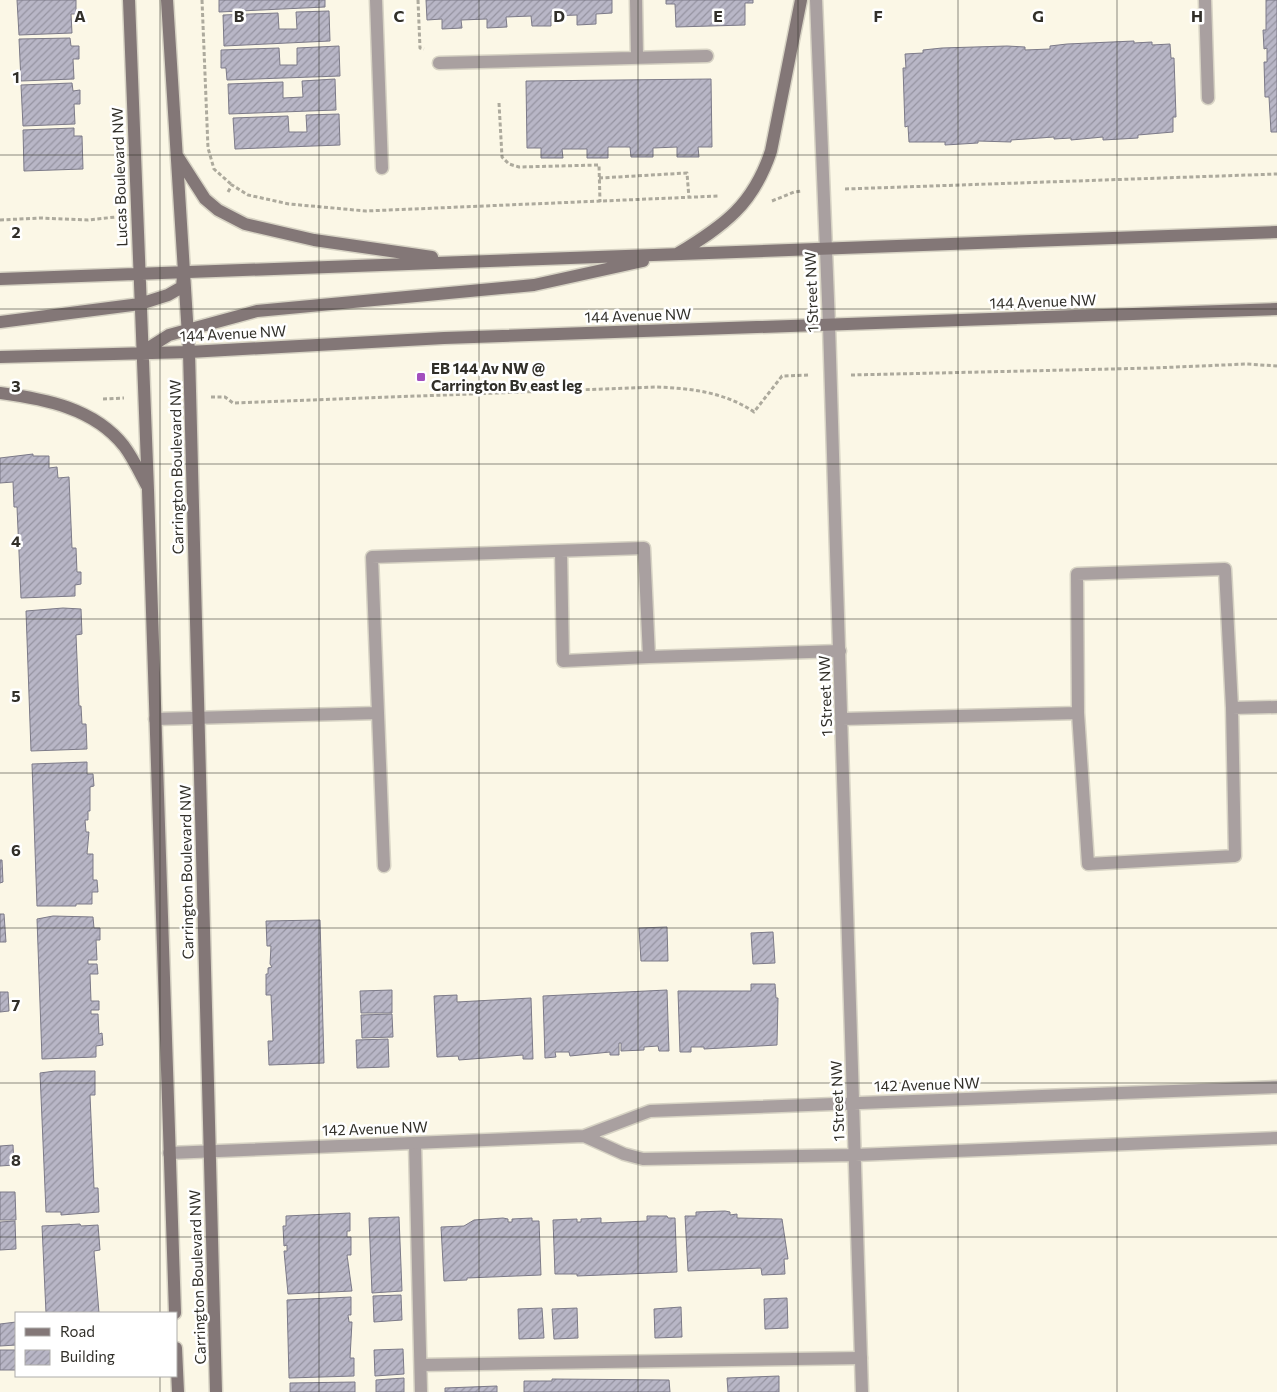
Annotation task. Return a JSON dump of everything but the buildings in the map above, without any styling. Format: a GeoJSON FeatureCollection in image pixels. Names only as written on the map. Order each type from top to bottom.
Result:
{"type":"FeatureCollection","features":[{"type":"Feature","properties":{"kind":"main road","name":"Lucas Boulevard NW"},"geometry":{"type":"LineString","coordinates":[[129,0],[142,352]]}},
{"type":"Feature","properties":{"kind":"main road"},"geometry":{"type":"LineString","coordinates":[[167,0],[189,352]]}},
{"type":"Feature","properties":{"kind":"main road"},"geometry":{"type":"LineString","coordinates":[[142,352],[169,336],[187,329],[257,311],[534,285],[676,254],[713,232],[733,214],[752,194],[766,167],[771,151],[801,0]]}},
{"type":"Feature","properties":{"kind":"main road"},"geometry":{"type":"LineString","coordinates":[[177,156],[205,199],[218,210],[245,224],[314,240],[467,262]]}},
{"type":"Feature","properties":{"kind":"main road"},"geometry":{"type":"LineString","coordinates":[[0,279],[184,270],[826,250],[1277,232]]}},
{"type":"Feature","properties":{"kind":"main road"},"geometry":{"type":"LineString","coordinates":[[0,322],[140,304],[168,295],[182,287],[184,270]]}},
{"type":"Feature","properties":{"kind":"main road","name":"144 Avenue NW"},"geometry":{"type":"LineString","coordinates":[[0,357],[189,352],[444,338],[1274,311]]}},
{"type":"Feature","properties":{"kind":"main road","name":"Carrington Boulevard NW"},"geometry":{"type":"LineString","coordinates":[[142,352],[175,1312]]}},
{"type":"Feature","properties":{"kind":"main road","name":"Carrington Boulevard NW"},"geometry":{"type":"LineString","coordinates":[[189,352],[216,1392]]}},
{"type":"Feature","properties":{"kind":"main road"},"geometry":{"type":"LineString","coordinates":[[0,393],[40,398],[76,410],[95,420],[123,445],[148,490]]}},
{"type":"Feature","properties":{"kind":"main road","name":"Carrington Boulevard NW"},"geometry":{"type":"LineString","coordinates":[[177,1377],[178,1392]]}},
{"type":"Feature","properties":{"kind":"street"},"geometry":{"type":"LineString","coordinates":[[376,0],[382,168]]}},
{"type":"Feature","properties":{"kind":"street"},"geometry":{"type":"LineString","coordinates":[[636,0],[637,58]]}},
{"type":"Feature","properties":{"kind":"street","name":"1 Street NW"},"geometry":{"type":"LineString","coordinates":[[816,0],[840,651],[862,1392]]}},
{"type":"Feature","properties":{"kind":"street"},"geometry":{"type":"LineString","coordinates":[[1205,0],[1208,98]]}},
{"type":"Feature","properties":{"kind":"street"},"geometry":{"type":"LineString","coordinates":[[439,63],[707,56]]}},
{"type":"Feature","properties":{"kind":"street"},"geometry":{"type":"LineString","coordinates":[[384,866],[372,557],[644,548],[649,657]]}},
{"type":"Feature","properties":{"kind":"street"},"geometry":{"type":"LineString","coordinates":[[561,551],[563,661],[840,651]]}},
{"type":"Feature","properties":{"kind":"street"},"geometry":{"type":"LineString","coordinates":[[1225,569],[1232,708],[1235,856],[1088,864],[1078,713],[1077,574],[1225,569]]}},
{"type":"Feature","properties":{"kind":"street"},"geometry":{"type":"LineString","coordinates":[[1232,708],[1277,707]]}},
{"type":"Feature","properties":{"kind":"street"},"geometry":{"type":"LineString","coordinates":[[155,719],[378,713]]}},
{"type":"Feature","properties":{"kind":"street"},"geometry":{"type":"LineString","coordinates":[[842,719],[1078,713]]}},
{"type":"Feature","properties":{"kind":"street","name":"142 Avenue NW"},"geometry":{"type":"LineString","coordinates":[[168,1153],[584,1136],[650,1111],[1277,1087]]}},
{"type":"Feature","properties":{"kind":"street","name":"142 Avenue NW"},"geometry":{"type":"LineString","coordinates":[[584,1136],[624,1154],[643,1158],[855,1155],[1277,1138]]}},
{"type":"Feature","properties":{"kind":"street"},"geometry":{"type":"LineString","coordinates":[[415,1143],[422,1392]]}},
{"type":"Feature","properties":{"kind":"street"},"geometry":{"type":"LineString","coordinates":[[421,1365],[861,1358]]}},
{"type":"Feature","properties":{"kind":"path"},"geometry":{"type":"LineString","coordinates":[[202,0],[208,148],[214,169],[232,185]]}},
{"type":"Feature","properties":{"kind":"path"},"geometry":{"type":"LineString","coordinates":[[418,0],[420,48],[430,49],[439,63]]}},
{"type":"Feature","properties":{"kind":"path"},"geometry":{"type":"LineString","coordinates":[[499,103],[502,156],[509,164],[519,167],[599,165],[600,202]]}},
{"type":"Feature","properties":{"kind":"path"},"geometry":{"type":"LineString","coordinates":[[599,178],[687,173],[689,198]]}},
{"type":"Feature","properties":{"kind":"path"},"geometry":{"type":"LineString","coordinates":[[0,220],[40,218],[88,220],[113,217]]}},
{"type":"Feature","properties":{"kind":"path"},"geometry":{"type":"LineString","coordinates":[[225,397],[233,403],[655,386],[688,388],[721,396],[754,412],[782,376],[1247,364],[1277,366]]}},
{"type":"Feature","properties":{"kind":"place","name":"EB 144 Av NW @ Carrington Bv east leg"},"geometry":{"type":"Point","coordinates":[421,377]}}]}
